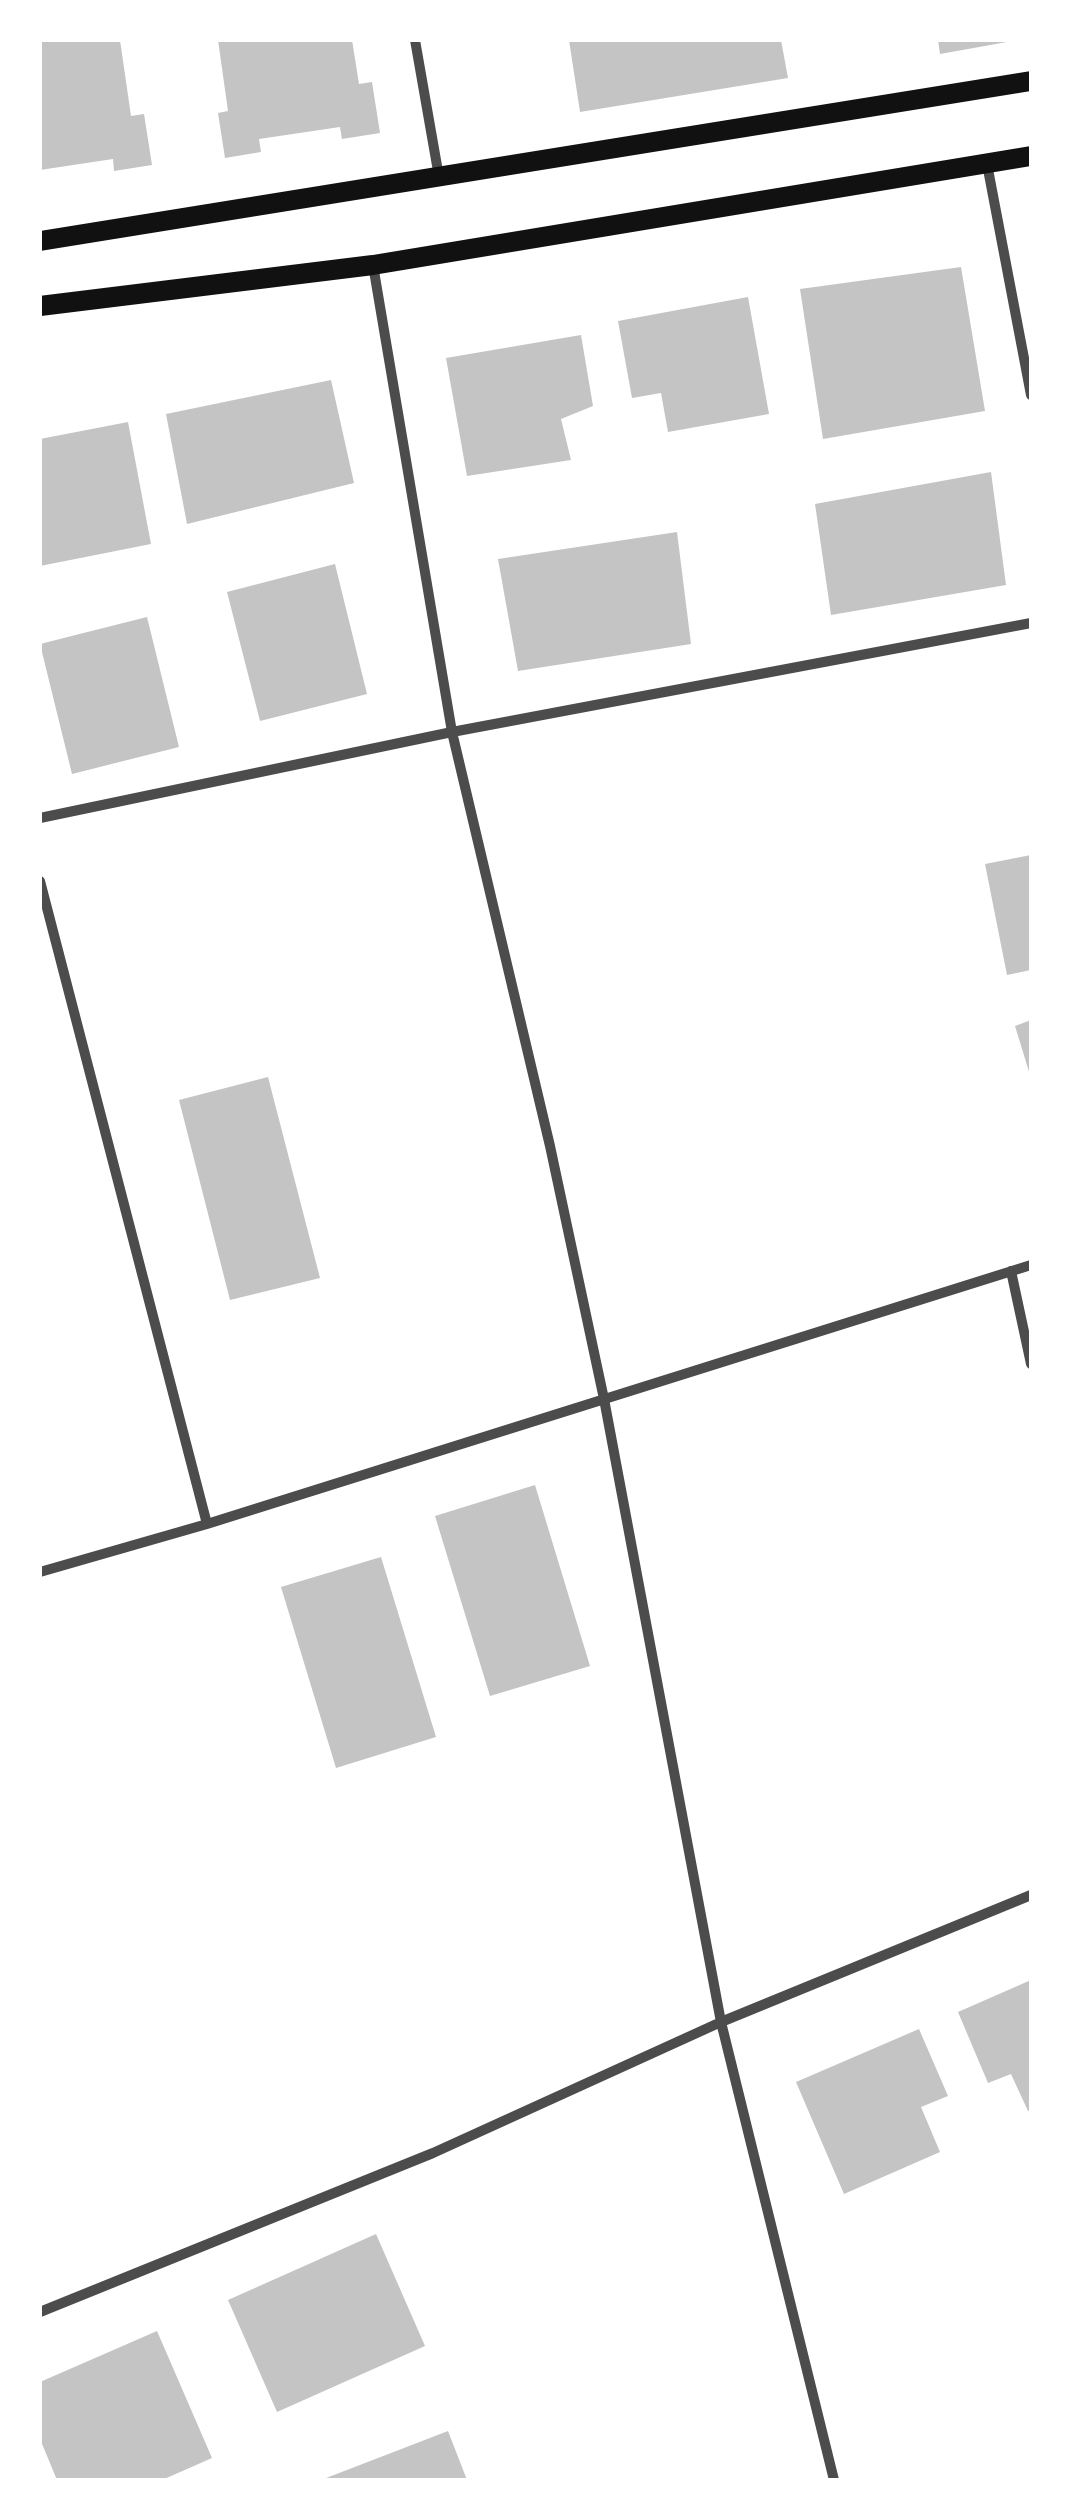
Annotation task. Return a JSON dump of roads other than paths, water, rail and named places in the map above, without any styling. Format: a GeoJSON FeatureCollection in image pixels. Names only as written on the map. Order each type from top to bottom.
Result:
{"type":"FeatureCollection","features":[{"type":"Feature","properties":{"kind":"main road"},"geometry":{"type":"LineString","coordinates":[[40,241],[1031,81]]}},
{"type":"Feature","properties":{"kind":"main road"},"geometry":{"type":"LineString","coordinates":[[40,306],[373,265],[1031,156]]}},
{"type":"Feature","properties":{"kind":"street"},"geometry":{"type":"LineString","coordinates":[[415,40],[439,179]]}},
{"type":"Feature","properties":{"kind":"street"},"geometry":{"type":"LineString","coordinates":[[987,164],[1031,395]]}},
{"type":"Feature","properties":{"kind":"street"},"geometry":{"type":"LineString","coordinates":[[373,265],[452,732],[550,1146],[604,1400],[721,2022],[834,2480]]}},
{"type":"Feature","properties":{"kind":"street"},"geometry":{"type":"LineString","coordinates":[[40,818],[452,732],[1031,622]]}},
{"type":"Feature","properties":{"kind":"street"},"geometry":{"type":"LineString","coordinates":[[40,881],[207,1524]]}},
{"type":"Feature","properties":{"kind":"street"},"geometry":{"type":"LineString","coordinates":[[40,1572],[207,1524],[1031,1265]]}},
{"type":"Feature","properties":{"kind":"street"},"geometry":{"type":"LineString","coordinates":[[1011,1271],[1031,1364]]}},
{"type":"Feature","properties":{"kind":"street"},"geometry":{"type":"LineString","coordinates":[[40,2312],[433,2153],[721,2022],[1031,1895]]}}]}
